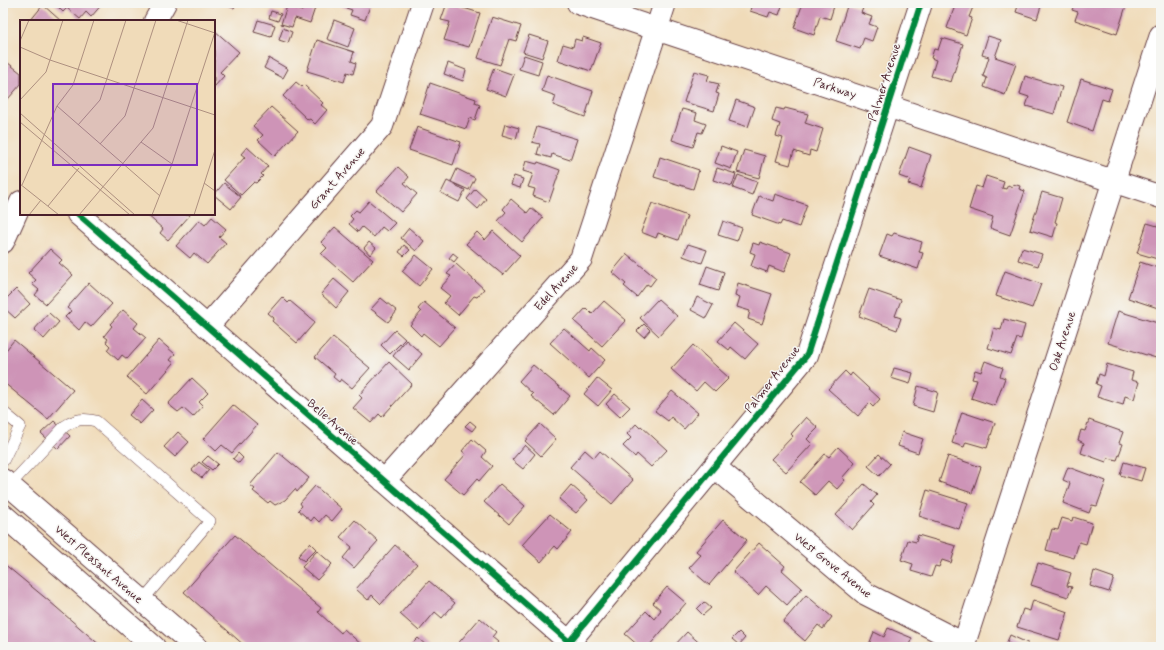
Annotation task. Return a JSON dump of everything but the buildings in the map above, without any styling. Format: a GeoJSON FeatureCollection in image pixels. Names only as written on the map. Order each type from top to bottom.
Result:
{"type":"FeatureCollection","features":[{"type":"Feature","properties":{"kind":"street"},"geometry":{"type":"LineString","coordinates":[[156,20],[165,3]]}},
{"type":"Feature","properties":{"kind":"street","name":"Grant Avenue"},"geometry":{"type":"LineString","coordinates":[[207,327],[382,126],[422,3]]}},
{"type":"Feature","properties":{"kind":"street","name":"Parkway"},"geometry":{"type":"LineString","coordinates":[[578,3],[1161,197]]}},
{"type":"Feature","properties":{"kind":"street","name":"Edel Avenue"},"geometry":{"type":"LineString","coordinates":[[384,481],[581,259],[665,3]]}},
{"type":"Feature","properties":{"kind":"street","name":"Palmer Avenue"},"geometry":{"type":"LineString","coordinates":[[569,645],[807,355],[921,3]]}},
{"type":"Feature","properties":{"kind":"street","name":"Oak Avenue"},"geometry":{"type":"LineString","coordinates":[[963,646],[1161,35]]}},
{"type":"Feature","properties":{"kind":"street"},"geometry":{"type":"LineString","coordinates":[[3,242],[20,204]]}},
{"type":"Feature","properties":{"kind":"street","name":"Belle Avenue"},"geometry":{"type":"LineString","coordinates":[[79,215],[384,481],[569,645]]}},
{"type":"Feature","properties":{"kind":"street","name":"West Grove Avenue"},"geometry":{"type":"LineString","coordinates":[[715,467],[866,594],[963,646]]}},
{"type":"Feature","properties":{"kind":"street","name":"West Pleasant Avenue"},"geometry":{"type":"LineString","coordinates":[[6,483],[196,647]]}},
{"type":"Feature","properties":{"kind":"street"},"geometry":{"type":"LineString","coordinates":[[3,515],[154,647]]}},
{"type":"Feature","properties":{"kind":"lane"},"geometry":{"type":"LineString","coordinates":[[3,412],[20,426],[3,462]]}},
{"type":"Feature","properties":{"kind":"lane"},"geometry":{"type":"LineString","coordinates":[[6,483],[65,426],[75,420],[89,419],[96,421],[210,521],[142,601]]}},
{"type":"Feature","properties":{"kind":"cycle path"},"geometry":{"type":"LineString","coordinates":[[565,647],[807,355],[921,3]]}},
{"type":"Feature","properties":{"kind":"cycle path"},"geometry":{"type":"LineString","coordinates":[[79,215],[575,647]]}}]}
